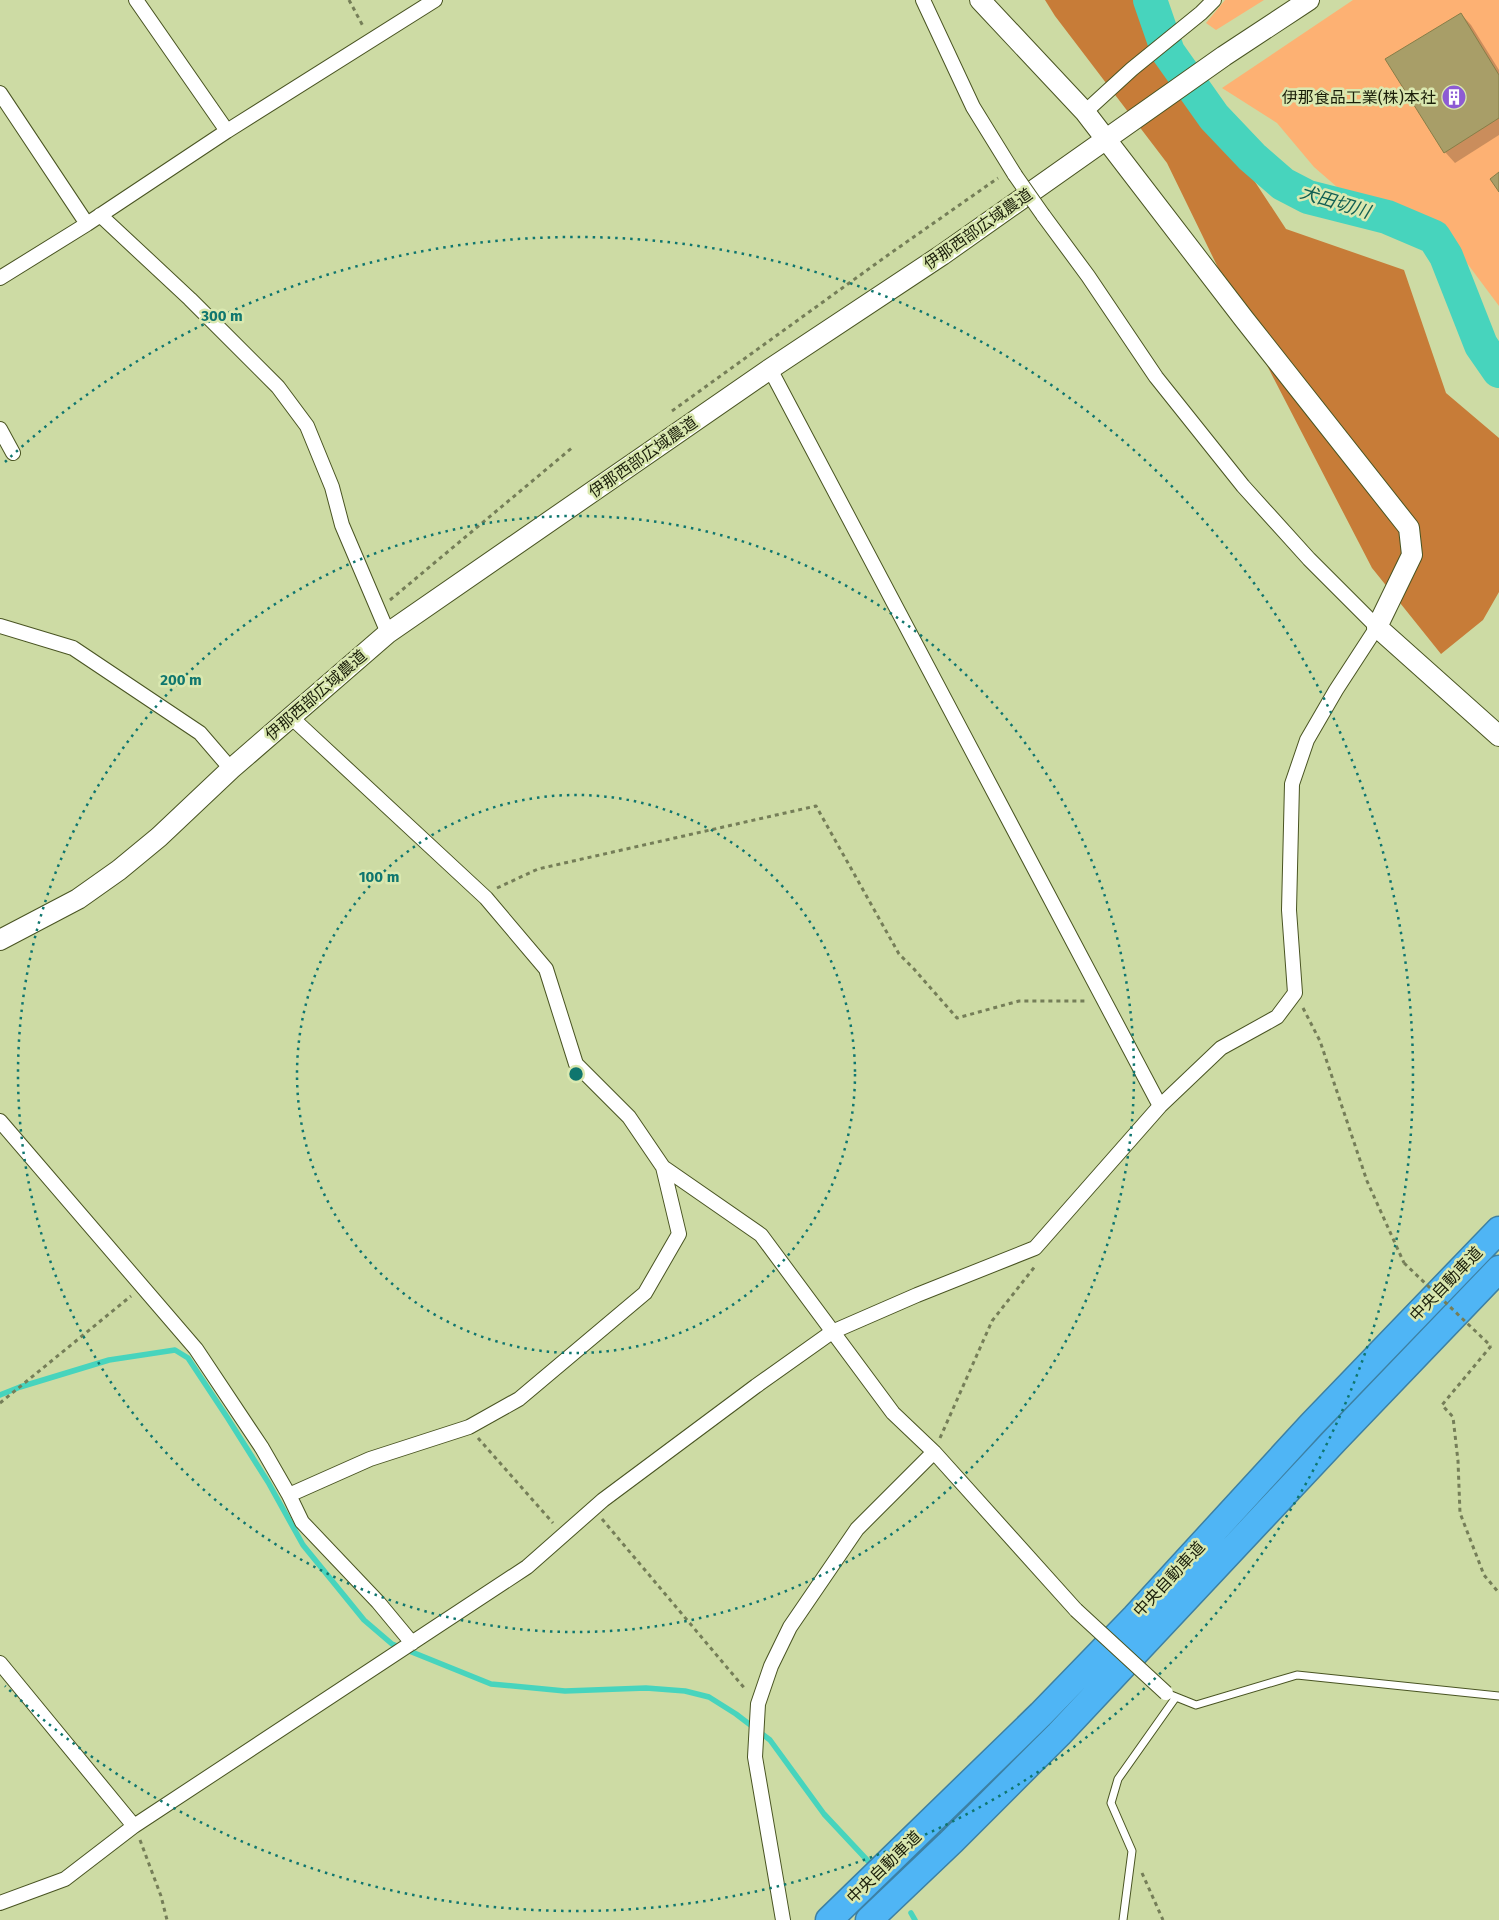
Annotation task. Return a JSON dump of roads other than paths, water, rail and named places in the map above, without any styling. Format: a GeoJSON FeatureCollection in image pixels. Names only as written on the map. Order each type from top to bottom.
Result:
{"type":"FeatureCollection","features":[{"type":"Feature","properties":{"kind":"highway","name":"中央自動車道"},"geometry":{"type":"LineString","coordinates":[[829,1920],[1034,1720],[1122,1630],[1312,1424],[1499,1230]]}},
{"type":"Feature","properties":{"kind":"highway","name":"中央自動車道"},"geometry":{"type":"LineString","coordinates":[[868,1920],[952,1841],[1059,1734],[1335,1440],[1499,1269]]}},
{"type":"Feature","properties":{"kind":"street"},"geometry":{"type":"LineString","coordinates":[[136,0],[227,131]]}},
{"type":"Feature","properties":{"kind":"street"},"geometry":{"type":"LineString","coordinates":[[0,278],[87,224],[227,131],[435,0]]}},
{"type":"Feature","properties":{"kind":"street"},"geometry":{"type":"LineString","coordinates":[[923,0],[973,107],[1013,172],[1088,276],[1156,377],[1243,486],[1309,559],[1377,627],[1499,736]]}},
{"type":"Feature","properties":{"kind":"street"},"geometry":{"type":"LineString","coordinates":[[0,1903],[65,1879],[134,1826],[527,1567],[594,1509],[756,1386],[832,1332],[917,1295],[1035,1248],[1160,1106],[1221,1048],[1276,1017],[1295,993],[1289,910],[1292,784],[1307,740],[1336,690],[1377,627],[1412,555],[1410,528],[1244,319],[1085,112],[980,0]]}},
{"type":"Feature","properties":{"kind":"street"},"geometry":{"type":"LineString","coordinates":[[1085,112],[1132,69],[1201,13],[1214,0]]}},
{"type":"Feature","properties":{"kind":"street","name":"伊那西部広域農道"},"geometry":{"type":"LineString","coordinates":[[0,940],[78,899],[119,870],[291,716],[388,633],[770,369],[942,254],[1224,56],[1308,0]]}},
{"type":"Feature","properties":{"kind":"street"},"geometry":{"type":"LineString","coordinates":[[0,93],[87,224]]}},
{"type":"Feature","properties":{"kind":"street"},"geometry":{"type":"LineString","coordinates":[[100,215],[190,299],[278,387],[307,426],[332,487],[342,525],[388,633]]}},
{"type":"Feature","properties":{"kind":"street"},"geometry":{"type":"LineString","coordinates":[[770,369],[1160,1106]]}},
{"type":"Feature","properties":{"kind":"street"},"geometry":{"type":"LineString","coordinates":[[0,429],[13,453]]}},
{"type":"Feature","properties":{"kind":"street"},"geometry":{"type":"LineString","coordinates":[[0,626],[73,648],[200,733],[231,769]]}},
{"type":"Feature","properties":{"kind":"street"},"geometry":{"type":"LineString","coordinates":[[291,716],[482,894],[546,969],[576,1064],[629,1117],[663,1166],[761,1234],[893,1413],[934,1452],[1076,1610],[1171,1695]]}},
{"type":"Feature","properties":{"kind":"street"},"geometry":{"type":"LineString","coordinates":[[0,1120],[196,1349],[262,1448],[290,1495],[302,1522],[378,1602],[412,1643]]}},
{"type":"Feature","properties":{"kind":"street"},"geometry":{"type":"LineString","coordinates":[[290,1495],[370,1459],[469,1427],[519,1399],[645,1293],[678,1234],[663,1166]]}},
{"type":"Feature","properties":{"kind":"street"},"geometry":{"type":"LineString","coordinates":[[783,1920],[755,1757],[758,1704],[771,1666],[790,1627],[857,1529],[934,1452]]}},
{"type":"Feature","properties":{"kind":"street"},"geometry":{"type":"LineString","coordinates":[[0,1662],[134,1826]]}},
{"type":"Feature","properties":{"kind":"lane"},"geometry":{"type":"LineString","coordinates":[[1123,1920],[1132,1851],[1111,1804],[1118,1779],[1171,1695],[1196,1705],[1297,1675],[1499,1696]]}},
{"type":"Feature","properties":{"kind":"waterway","name":"犬田切川"},"geometry":{"type":"LineString","coordinates":[[1150,0],[1168,52],[1214,117],[1252,157],[1283,184],[1308,197],[1387,217],[1434,237],[1446,256],[1481,345],[1499,371]]}},
{"type":"Feature","properties":{"kind":"waterway"},"geometry":{"type":"LineString","coordinates":[[0,1395],[20,1387],[109,1360],[175,1350],[188,1358],[227,1417],[268,1482],[303,1545],[364,1620],[392,1644],[491,1684],[565,1691],[646,1688],[685,1691],[709,1697],[736,1714],[770,1740],[824,1814],[868,1861]]}},
{"type":"Feature","properties":{"kind":"waterway"},"geometry":{"type":"LineString","coordinates":[[911,1913],[915,1920]]}},
{"type":"Feature","properties":{"kind":"place","name":"伊那食品工業(株)本社"},"geometry":{"type":"Point","coordinates":[1454,97]}}]}
